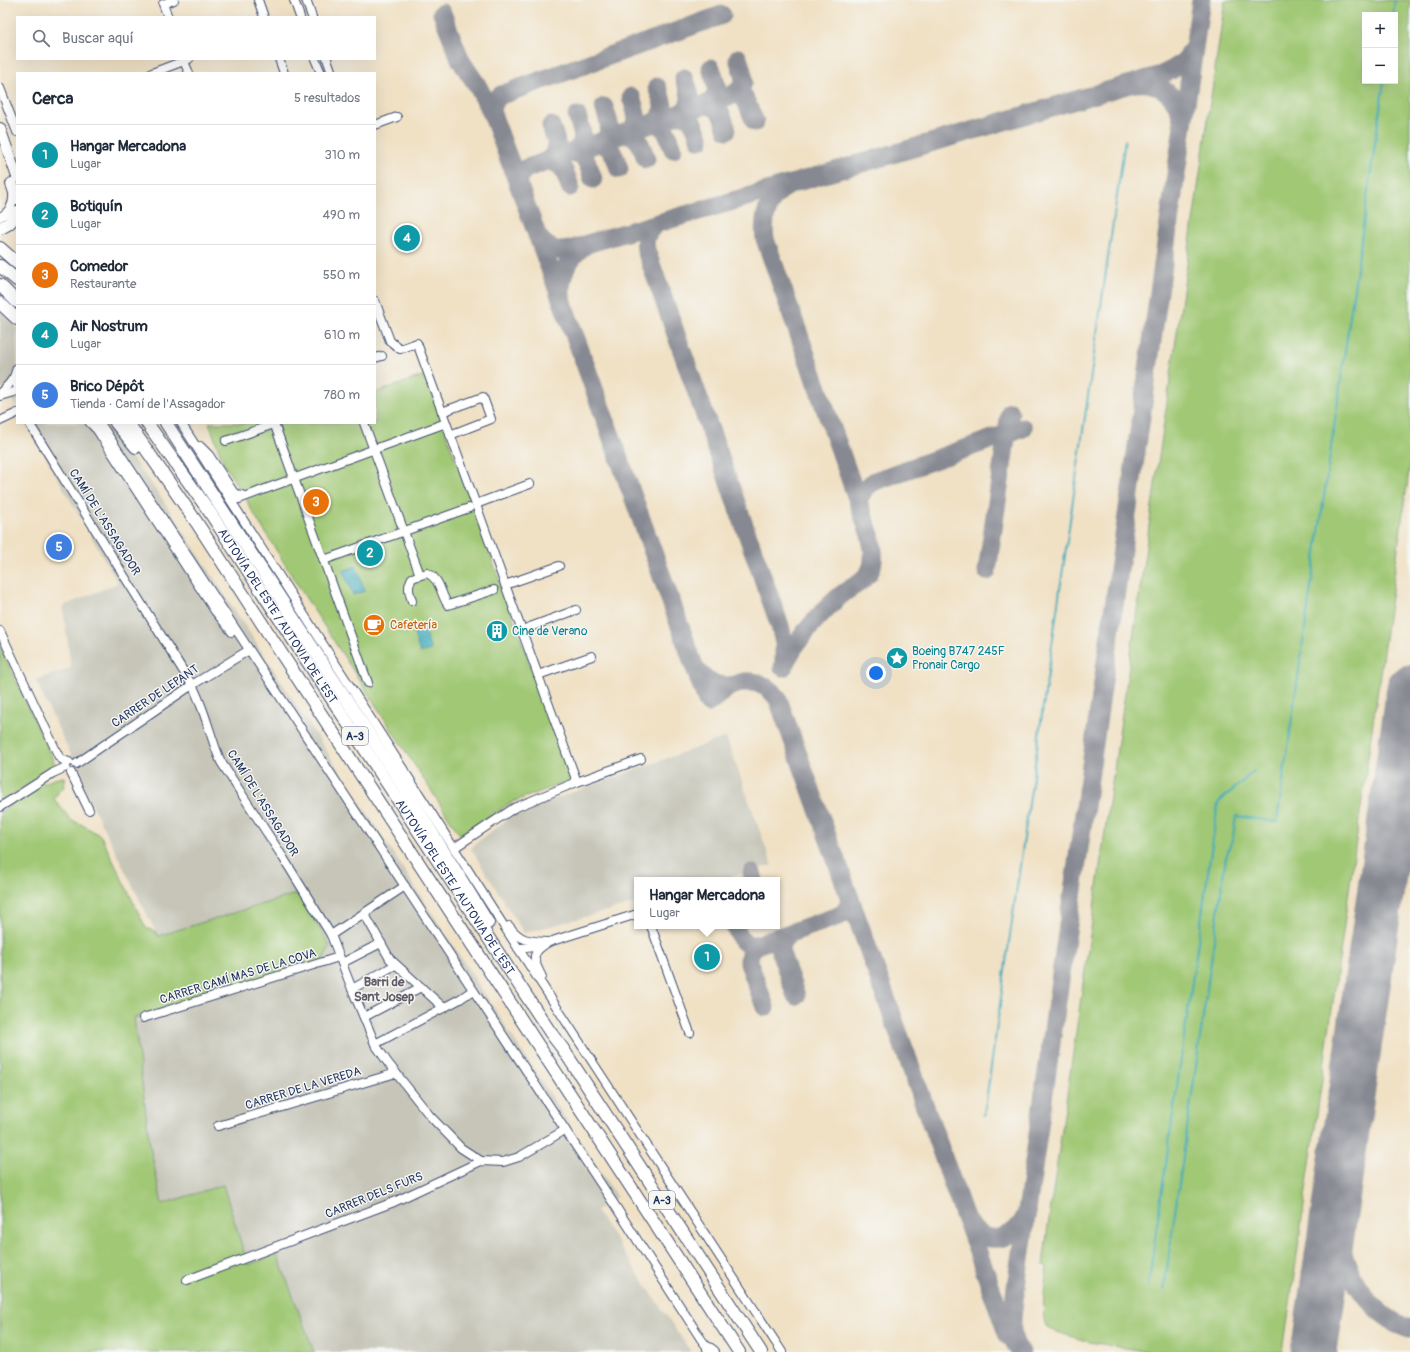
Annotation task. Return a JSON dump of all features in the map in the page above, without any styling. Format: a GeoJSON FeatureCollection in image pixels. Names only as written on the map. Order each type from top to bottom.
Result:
{"type":"FeatureCollection","features":[{"type":"Feature","properties":{"kind":"highway"},"geometry":{"type":"LineString","coordinates":[[0,228],[11,222],[16,214]]}},
{"type":"Feature","properties":{"kind":"highway"},"geometry":{"type":"LineString","coordinates":[[0,248],[16,262]]}},
{"type":"Feature","properties":{"kind":"highway"},"geometry":{"type":"LineString","coordinates":[[0,266],[16,279]]}},
{"type":"Feature","properties":{"kind":"highway"},"geometry":{"type":"LineString","coordinates":[[0,285],[16,301]]}},
{"type":"Feature","properties":{"kind":"highway"},"geometry":{"type":"LineString","coordinates":[[0,303],[16,318]]}},
{"type":"Feature","properties":{"kind":"highway"},"geometry":{"type":"LineString","coordinates":[[117,424],[133,442],[192,529],[228,571]]}},
{"type":"Feature","properties":{"kind":"highway","name":"AUTOVÍA DEL ESTE / AUTOVIA DE L'EST"},"geometry":{"type":"LineString","coordinates":[[129,424],[197,523],[739,1352]]}},
{"type":"Feature","properties":{"kind":"highway","name":"AUTOVÍA DEL ESTE / AUTOVIA DE L'EST"},"geometry":{"type":"LineString","coordinates":[[148,424],[209,511],[761,1352]]}},
{"type":"Feature","properties":{"kind":"highway"},"geometry":{"type":"LineString","coordinates":[[167,424],[403,786],[462,882],[555,1027],[563,1049]]}},
{"type":"Feature","properties":{"kind":"main road"},"geometry":{"type":"LineString","coordinates":[[0,128],[15,180]]}},
{"type":"Feature","properties":{"kind":"main road"},"geometry":{"type":"LineString","coordinates":[[0,148],[15,180]]}},
{"type":"Feature","properties":{"kind":"street"},"geometry":{"type":"LineString","coordinates":[[168,16],[163,4],[174,0]]}},
{"type":"Feature","properties":{"kind":"street"},"geometry":{"type":"LineString","coordinates":[[258,0],[264,16]]}},
{"type":"Feature","properties":{"kind":"street"},"geometry":{"type":"LineString","coordinates":[[294,0],[300,16]]}},
{"type":"Feature","properties":{"kind":"street"},"geometry":{"type":"LineString","coordinates":[[306,0],[310,16]]}},
{"type":"Feature","properties":{"kind":"street"},"geometry":{"type":"LineString","coordinates":[[155,72],[185,60],[188,72]]}},
{"type":"Feature","properties":{"kind":"street"},"geometry":{"type":"LineString","coordinates":[[279,60],[284,72]]}},
{"type":"Feature","properties":{"kind":"street"},"geometry":{"type":"LineString","coordinates":[[315,60],[320,72]]}},
{"type":"Feature","properties":{"kind":"street"},"geometry":{"type":"LineString","coordinates":[[327,60],[332,72]]}},
{"type":"Feature","properties":{"kind":"street"},"geometry":{"type":"LineString","coordinates":[[0,88],[16,129]]}},
{"type":"Feature","properties":{"kind":"street"},"geometry":{"type":"LineString","coordinates":[[376,125],[397,117]]}},
{"type":"Feature","properties":{"kind":"street"},"geometry":{"type":"LineString","coordinates":[[0,217],[8,211],[11,206],[14,197],[15,180]]}},
{"type":"Feature","properties":{"kind":"street"},"geometry":{"type":"LineString","coordinates":[[376,304],[390,341],[400,349],[417,343],[446,423],[472,506],[505,585],[577,782]]}},
{"type":"Feature","properties":{"kind":"street"},"geometry":{"type":"LineString","coordinates":[[0,394],[10,384],[16,371]]}},
{"type":"Feature","properties":{"kind":"street"},"geometry":{"type":"LineString","coordinates":[[14,377],[16,383]]}},
{"type":"Feature","properties":{"kind":"street"},"geometry":{"type":"LineString","coordinates":[[0,394],[16,391]]}},
{"type":"Feature","properties":{"kind":"street"},"geometry":{"type":"LineString","coordinates":[[442,412],[483,397],[491,419],[450,435]]}},
{"type":"Feature","properties":{"kind":"street"},"geometry":{"type":"LineString","coordinates":[[0,421],[16,413]]}},
{"type":"Feature","properties":{"kind":"street"},"geometry":{"type":"LineString","coordinates":[[231,500],[239,499],[446,423]]}},
{"type":"Feature","properties":{"kind":"street","name":"CAMÍ DE L'ASSAGADOR"},"geometry":{"type":"LineString","coordinates":[[30,424],[192,685],[198,696],[221,762],[331,935],[340,960],[376,1044],[396,1073],[430,1116],[461,1148],[480,1161]]}},
{"type":"Feature","properties":{"kind":"street"},"geometry":{"type":"LineString","coordinates":[[91,424],[97,430],[215,612],[232,632],[239,634]]}},
{"type":"Feature","properties":{"kind":"street"},"geometry":{"type":"LineString","coordinates":[[101,424],[614,1204],[701,1339],[711,1351]]}},
{"type":"Feature","properties":{"kind":"street"},"geometry":{"type":"LineString","coordinates":[[182,424],[554,1004],[782,1352]]}},
{"type":"Feature","properties":{"kind":"street"},"geometry":{"type":"LineString","coordinates":[[226,441],[271,424]]}},
{"type":"Feature","properties":{"kind":"street"},"geometry":{"type":"LineString","coordinates":[[274,424],[368,683]]}},
{"type":"Feature","properties":{"kind":"street"},"geometry":{"type":"LineString","coordinates":[[364,424],[420,575]]}},
{"type":"Feature","properties":{"kind":"street"},"geometry":{"type":"LineString","coordinates":[[192,440],[209,455],[234,493],[246,496]]}},
{"type":"Feature","properties":{"kind":"street"},"geometry":{"type":"LineString","coordinates":[[324,560],[404,532],[530,484]]}},
{"type":"Feature","properties":{"kind":"street"},"geometry":{"type":"LineString","coordinates":[[246,496],[243,502],[243,509],[264,543],[280,576]]}},
{"type":"Feature","properties":{"kind":"street"},"geometry":{"type":"LineString","coordinates":[[505,585],[559,566]]}},
{"type":"Feature","properties":{"kind":"street"},"geometry":{"type":"LineString","coordinates":[[412,601],[408,591],[412,578],[427,573],[438,582],[448,605],[494,590]]}},
{"type":"Feature","properties":{"kind":"street"},"geometry":{"type":"LineString","coordinates":[[522,630],[576,610]]}},
{"type":"Feature","properties":{"kind":"street"},"geometry":{"type":"LineString","coordinates":[[0,631],[59,757],[69,767],[89,810]]}},
{"type":"Feature","properties":{"kind":"street","name":"CARRER DE LEPANT"},"geometry":{"type":"LineString","coordinates":[[0,807],[53,773],[69,767],[192,685],[249,650]]}},
{"type":"Feature","properties":{"kind":"street"},"geometry":{"type":"LineString","coordinates":[[538,675],[592,656]]}},
{"type":"Feature","properties":{"kind":"street"},"geometry":{"type":"LineString","coordinates":[[454,848],[514,808],[577,782],[641,759]]}},
{"type":"Feature","properties":{"kind":"street"},"geometry":{"type":"LineString","coordinates":[[331,935],[405,886]]}},
{"type":"Feature","properties":{"kind":"street"},"geometry":{"type":"LineString","coordinates":[[480,888],[515,933],[528,941],[545,945]]}},
{"type":"Feature","properties":{"kind":"street"},"geometry":{"type":"LineString","coordinates":[[364,913],[390,959],[395,965],[444,1008]]}},
{"type":"Feature","properties":{"kind":"street"},"geometry":{"type":"LineString","coordinates":[[518,948],[545,945],[634,915]]}},
{"type":"Feature","properties":{"kind":"street"},"geometry":{"type":"LineString","coordinates":[[652,929],[690,1033]]}},
{"type":"Feature","properties":{"kind":"street","name":"CARRER CAMÍ MAS DE LA COVA"},"geometry":{"type":"LineString","coordinates":[[143,1018],[340,960],[381,943]]}},
{"type":"Feature","properties":{"kind":"street"},"geometry":{"type":"LineString","coordinates":[[545,945],[535,955],[534,962],[554,1004]]}},
{"type":"Feature","properties":{"kind":"street"},"geometry":{"type":"LineString","coordinates":[[352,989],[395,965]]}},
{"type":"Feature","properties":{"kind":"street"},"geometry":{"type":"LineString","coordinates":[[364,1017],[421,987]]}},
{"type":"Feature","properties":{"kind":"street"},"geometry":{"type":"LineString","coordinates":[[376,1044],[444,1008],[473,990]]}},
{"type":"Feature","properties":{"kind":"street","name":"CARRER DE LA VEREDA"},"geometry":{"type":"LineString","coordinates":[[218,1126],[396,1073]]}},
{"type":"Feature","properties":{"kind":"street","name":"CARRER DELS FURS"},"geometry":{"type":"LineString","coordinates":[[188,1280],[394,1202],[480,1161],[503,1162],[519,1157],[565,1130]]}},
{"type":"Feature","properties":{"kind":"shaded area"},"geometry":{"type":"Polygon","coordinates":[[[0,311],[16,327],[16,406],[6,387],[0,390],[0,311]]]}},
{"type":"Feature","properties":{"kind":"shaded area"},"geometry":{"type":"Polygon","coordinates":[[[27,424],[107,424],[163,500],[617,1197],[596,1211],[691,1352],[314,1352],[277,1254],[248,1265],[223,1185],[162,1204],[150,1146],[134,1018],[323,960],[299,893],[158,936],[78,777],[71,755],[35,680],[71,668],[63,606],[118,583],[27,424]]]}},
{"type":"Feature","properties":{"kind":"shaded area"},"geometry":{"type":"Polygon","coordinates":[[[726,737],[772,865],[730,877],[634,877],[634,904],[524,933],[471,849],[476,843],[516,813],[726,737]]]}},
{"type":"Feature","properties":{"kind":"green space"},"geometry":{"type":"Polygon","coordinates":[[[1225,0],[1410,0],[1410,464],[1283,1352],[1150,1352],[1089,1342],[1051,1330],[1046,1326],[1043,1313],[1047,1266],[1043,1265],[1225,0]]]}},
{"type":"Feature","properties":{"kind":"green space"},"geometry":{"type":"Polygon","coordinates":[[[425,375],[572,780],[512,802],[460,835],[302,592],[249,506],[243,488],[239,489],[224,464],[209,424],[376,424],[376,393],[425,375]]]}},
{"type":"Feature","properties":{"kind":"green space"},"geometry":{"type":"Polygon","coordinates":[[[0,646],[56,766],[0,803],[0,646]]]}},
{"type":"Feature","properties":{"kind":"green space"},"geometry":{"type":"Polygon","coordinates":[[[64,777],[64,787],[59,791],[54,799],[72,821],[81,824],[101,836],[145,926],[148,929],[155,931],[158,936],[299,893],[330,946],[323,960],[134,1018],[150,1146],[162,1204],[223,1185],[248,1265],[277,1254],[314,1352],[0,1352],[0,812],[39,786],[64,777]]]}},
{"type":"Feature","properties":{"kind":"water"},"geometry":{"type":"Polygon","coordinates":[[[356,566],[365,591],[353,595],[343,571],[356,566]]]}},
{"type":"Feature","properties":{"kind":"water"},"geometry":{"type":"Polygon","coordinates":[[[422,624],[431,650],[420,653],[412,628],[422,624]]]}},
{"type":"Feature","properties":{"kind":"waterway"},"geometry":{"type":"LineString","coordinates":[[1393,12],[1395,1]]}},
{"type":"Feature","properties":{"kind":"waterway"},"geometry":{"type":"LineString","coordinates":[[1164,1289],[1226,857],[1233,837],[1236,816],[1277,822],[1384,84]]}},
{"type":"Feature","properties":{"kind":"waterway"},"geometry":{"type":"LineString","coordinates":[[984,1115],[1125,140]]}},
{"type":"Feature","properties":{"kind":"waterway"},"geometry":{"type":"LineString","coordinates":[[1148,1287],[1218,803],[1254,771]]}},
{"type":"Feature","properties":{"kind":"taxiway"},"geometry":{"type":"LineString","coordinates":[[1021,1352],[1014,1341],[1012,1328],[1014,1301],[1201,0]]}},
{"type":"Feature","properties":{"kind":"taxiway"},"geometry":{"type":"LineString","coordinates":[[442,13],[461,61],[477,85],[491,111],[576,339],[695,668],[702,676],[714,684],[733,686],[744,682],[754,682],[767,688],[778,699],[966,1220],[973,1229],[981,1235],[989,1238],[998,1238],[1006,1236],[1014,1231],[1021,1224],[1026,1215]]}},
{"type":"Feature","properties":{"kind":"taxiway"},"geometry":{"type":"LineString","coordinates":[[491,111],[494,102],[501,95],[722,15]]}},
{"type":"Feature","properties":{"kind":"taxiway"},"geometry":{"type":"LineString","coordinates":[[537,235],[543,242],[555,250],[561,251],[575,249],[590,243],[1161,75],[1184,61],[1193,48]]}},
{"type":"Feature","properties":{"kind":"taxiway"},"geometry":{"type":"LineString","coordinates":[[518,183],[519,176],[525,169],[732,95],[738,91],[744,79],[738,58]]}},
{"type":"Feature","properties":{"kind":"taxiway"},"geometry":{"type":"LineString","coordinates":[[711,68],[716,86],[716,94],[711,102]]}},
{"type":"Feature","properties":{"kind":"taxiway"},"geometry":{"type":"LineString","coordinates":[[683,112],[687,108],[690,99],[689,91],[684,78]]}},
{"type":"Feature","properties":{"kind":"taxiway"},"geometry":{"type":"LineString","coordinates":[[1137,83],[1154,85],[1162,88],[1168,93],[1174,99],[1178,107],[1182,123]]}},
{"type":"Feature","properties":{"kind":"taxiway"},"geometry":{"type":"LineString","coordinates":[[656,121],[660,117],[663,109],[657,87]]}},
{"type":"Feature","properties":{"kind":"taxiway"},"geometry":{"type":"LineString","coordinates":[[732,95],[744,97],[755,122]]}},
{"type":"Feature","properties":{"kind":"taxiway"},"geometry":{"type":"LineString","coordinates":[[630,131],[636,119],[631,97]]}},
{"type":"Feature","properties":{"kind":"taxiway"},"geometry":{"type":"LineString","coordinates":[[702,105],[708,105],[717,109],[722,116],[727,130]]}},
{"type":"Feature","properties":{"kind":"taxiway"},"geometry":{"type":"LineString","coordinates":[[603,141],[609,129],[604,107]]}},
{"type":"Feature","properties":{"kind":"taxiway"},"geometry":{"type":"LineString","coordinates":[[678,114],[687,117],[693,123],[700,140]]}},
{"type":"Feature","properties":{"kind":"taxiway"},"geometry":{"type":"LineString","coordinates":[[576,150],[582,143],[583,139],[582,130],[577,116]]}},
{"type":"Feature","properties":{"kind":"taxiway"},"geometry":{"type":"LineString","coordinates":[[652,123],[657,124],[664,129],[673,149]]}},
{"type":"Feature","properties":{"kind":"taxiway"},"geometry":{"type":"LineString","coordinates":[[547,161],[552,157],[556,149],[556,141],[551,126]]}},
{"type":"Feature","properties":{"kind":"taxiway"},"geometry":{"type":"LineString","coordinates":[[625,133],[630,134],[637,139],[646,159]]}},
{"type":"Feature","properties":{"kind":"taxiway"},"geometry":{"type":"LineString","coordinates":[[597,143],[606,146],[612,152],[619,169]]}},
{"type":"Feature","properties":{"kind":"taxiway"},"geometry":{"type":"LineString","coordinates":[[569,153],[580,155],[586,161],[593,179]]}},
{"type":"Feature","properties":{"kind":"taxiway"},"geometry":{"type":"LineString","coordinates":[[547,161],[553,162],[563,169],[570,187]]}},
{"type":"Feature","properties":{"kind":"taxiway"},"geometry":{"type":"LineString","coordinates":[[783,667],[794,647],[816,620],[840,596],[863,580],[869,573],[873,564],[870,535],[765,239],[764,231],[768,208],[781,190],[788,186]]}},
{"type":"Feature","properties":{"kind":"taxiway"},"geometry":{"type":"LineString","coordinates":[[656,224],[650,229],[647,235],[645,242],[646,250],[780,626],[784,643],[784,666]]}},
{"type":"Feature","properties":{"kind":"taxiway"},"geometry":{"type":"LineString","coordinates":[[561,296],[563,274],[573,256],[584,246]]}},
{"type":"Feature","properties":{"kind":"taxiway"},"geometry":{"type":"LineString","coordinates":[[987,571],[1010,412]]}},
{"type":"Feature","properties":{"kind":"taxiway"},"geometry":{"type":"LineString","coordinates":[[858,500],[865,488],[875,481],[1023,428]]}},
{"type":"Feature","properties":{"kind":"taxiway"},"geometry":{"type":"LineString","coordinates":[[696,671],[708,703],[730,686]]}},
{"type":"Feature","properties":{"kind":"taxiway"},"geometry":{"type":"LineString","coordinates":[[752,873],[753,877]]}},
{"type":"Feature","properties":{"kind":"taxiway"},"geometry":{"type":"LineString","coordinates":[[736,929],[742,940],[748,944],[756,945],[841,915],[848,907],[849,896]]}},
{"type":"Feature","properties":{"kind":"taxiway"},"geometry":{"type":"LineString","coordinates":[[789,934],[782,941],[780,951],[796,996]]}},
{"type":"Feature","properties":{"kind":"taxiway"},"geometry":{"type":"LineString","coordinates":[[756,945],[750,953],[749,963],[765,1007]]}},
{"type":"Feature","properties":{"kind":"taxiway"},"geometry":{"type":"LineString","coordinates":[[1339,1181],[1337,1218],[1343,1254],[1348,1268],[1363,1294],[1373,1305],[1384,1315],[1410,1329]]}},
{"type":"Feature","properties":{"kind":"taxiway"},"geometry":{"type":"LineString","coordinates":[[968,1224],[1008,1336]]}},
{"type":"Feature","properties":{"kind":"taxiway"},"geometry":{"type":"LineString","coordinates":[[1314,1352],[1315,1345]]}},
{"type":"Feature","properties":{"kind":"runway"},"geometry":{"type":"LineString","coordinates":[[1314,1352],[1410,688]]}},
{"type":"Feature","properties":{"kind":"place","name":"Air Nostrum"},"geometry":{"type":"Point","coordinates":[407,238]}},
{"type":"Feature","properties":{"kind":"place","name":"Comedor"},"geometry":{"type":"Point","coordinates":[316,502]}},
{"type":"Feature","properties":{"kind":"place","name":"Brico Dépôt"},"geometry":{"type":"Point","coordinates":[59,547]}},
{"type":"Feature","properties":{"kind":"place","name":"Botiquín"},"geometry":{"type":"Point","coordinates":[370,553]}},
{"type":"Feature","properties":{"kind":"place","name":"Cafetería"},"geometry":{"type":"Point","coordinates":[374,625]}},
{"type":"Feature","properties":{"kind":"place","name":"Cine de Verano"},"geometry":{"type":"Point","coordinates":[497,631]}},
{"type":"Feature","properties":{"kind":"place","name":"Boeing B747 245F Pronair Cargo"},"geometry":{"type":"Point","coordinates":[897,658]}},
{"type":"Feature","properties":{"kind":"place","name":"Hangar Mercadona"},"geometry":{"type":"Point","coordinates":[707,957]}},
{"type":"Feature","properties":{"kind":"district","name":"Barri de Sant Josep"},"geometry":{"type":"Point","coordinates":[384,988]}}]}
